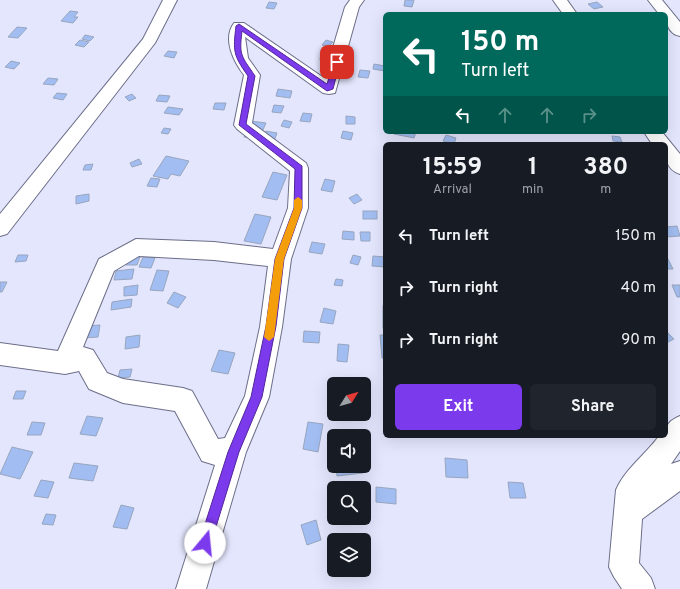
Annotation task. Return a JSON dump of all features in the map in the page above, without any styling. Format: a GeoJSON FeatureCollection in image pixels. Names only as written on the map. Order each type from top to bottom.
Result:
{"type":"FeatureCollection","features":[{"type":"Feature","properties":{"kind":"street"},"geometry":{"type":"LineString","coordinates":[[0,228],[150,40],[170,0]]}},
{"type":"Feature","properties":{"kind":"street"},"geometry":{"type":"LineString","coordinates":[[191,589],[234,452],[257,397],[271,326],[280,259],[298,208],[299,168],[243,125],[252,76],[243,64],[237,51],[239,26],[330,89],[352,7],[357,0]]}},
{"type":"Feature","properties":{"kind":"street"},"geometry":{"type":"LineString","coordinates":[[560,0],[569,12]]}},
{"type":"Feature","properties":{"kind":"street"},"geometry":{"type":"LineString","coordinates":[[655,0],[664,12]]}},
{"type":"Feature","properties":{"kind":"street"},"geometry":{"type":"LineString","coordinates":[[668,17],[680,32]]}},
{"type":"Feature","properties":{"kind":"street"},"geometry":{"type":"LineString","coordinates":[[668,152],[680,167]]}},
{"type":"Feature","properties":{"kind":"street"},"geometry":{"type":"LineString","coordinates":[[65,363],[106,265],[136,247],[214,251],[280,259]]}},
{"type":"Feature","properties":{"kind":"street"},"geometry":{"type":"LineString","coordinates":[[0,354],[65,363],[85,358],[98,381],[123,390],[182,400],[211,452],[234,452]]}},
{"type":"Feature","properties":{"kind":"street"},"geometry":{"type":"LineString","coordinates":[[640,589],[624,567],[630,490],[659,459],[680,429]]}},
{"type":"Feature","properties":{"kind":"street"},"geometry":{"type":"LineString","coordinates":[[628,512],[680,474]]}},
{"type":"Feature","properties":{"kind":"building"},"geometry":{"type":"Polygon","coordinates":[[[405,0],[414,0],[412,7],[404,6],[405,0]]]}},
{"type":"Feature","properties":{"kind":"building"},"geometry":{"type":"Polygon","coordinates":[[[269,2],[277,3],[274,9],[266,8],[269,2]]]}},
{"type":"Feature","properties":{"kind":"building"},"geometry":{"type":"Polygon","coordinates":[[[597,2],[603,7],[594,9],[588,4],[597,2]]]}},
{"type":"Feature","properties":{"kind":"building"},"geometry":{"type":"Polygon","coordinates":[[[70,11],[78,12],[74,17],[78,17],[73,23],[61,21],[70,11]]]}},
{"type":"Feature","properties":{"kind":"building"},"geometry":{"type":"Polygon","coordinates":[[[17,27],[27,28],[18,38],[8,37],[17,27]]]}},
{"type":"Feature","properties":{"kind":"building"},"geometry":{"type":"Polygon","coordinates":[[[85,35],[94,37],[90,41],[82,39],[85,35]]]}},
{"type":"Feature","properties":{"kind":"building"},"geometry":{"type":"Polygon","coordinates":[[[80,40],[89,42],[84,47],[75,45],[80,40]]]}},
{"type":"Feature","properties":{"kind":"building"},"geometry":{"type":"Polygon","coordinates":[[[326,40],[333,42],[328,47],[322,45],[326,40]]]}},
{"type":"Feature","properties":{"kind":"building"},"geometry":{"type":"Polygon","coordinates":[[[168,51],[177,52],[174,58],[164,56],[168,51]]]}},
{"type":"Feature","properties":{"kind":"building"},"geometry":{"type":"Polygon","coordinates":[[[321,54],[329,55],[327,60],[320,60],[321,54]]]}},
{"type":"Feature","properties":{"kind":"building"},"geometry":{"type":"Polygon","coordinates":[[[11,61],[20,63],[14,69],[5,67],[11,61]]]}},
{"type":"Feature","properties":{"kind":"building"},"geometry":{"type":"Polygon","coordinates":[[[374,64],[383,66],[383,71],[373,69],[374,64]]]}},
{"type":"Feature","properties":{"kind":"building"},"geometry":{"type":"Polygon","coordinates":[[[360,70],[370,71],[368,78],[358,77],[360,70]]]}},
{"type":"Feature","properties":{"kind":"building"},"geometry":{"type":"Polygon","coordinates":[[[48,78],[58,79],[54,85],[43,84],[48,78]]]}},
{"type":"Feature","properties":{"kind":"building"},"geometry":{"type":"Polygon","coordinates":[[[278,89],[292,91],[290,98],[276,96],[278,89]]]}},
{"type":"Feature","properties":{"kind":"building"},"geometry":{"type":"Polygon","coordinates":[[[57,93],[67,94],[63,100],[53,98],[57,93]]]}},
{"type":"Feature","properties":{"kind":"building"},"geometry":{"type":"Polygon","coordinates":[[[132,94],[136,98],[129,101],[125,97],[132,94]]]}},
{"type":"Feature","properties":{"kind":"building"},"geometry":{"type":"Polygon","coordinates":[[[159,95],[170,96],[167,102],[156,101],[159,95]]]}},
{"type":"Feature","properties":{"kind":"building"},"geometry":{"type":"Polygon","coordinates":[[[215,103],[226,103],[224,110],[213,109],[215,103]]]}},
{"type":"Feature","properties":{"kind":"building"},"geometry":{"type":"Polygon","coordinates":[[[274,105],[284,106],[281,113],[272,112],[274,105]]]}},
{"type":"Feature","properties":{"kind":"building"},"geometry":{"type":"Polygon","coordinates":[[[168,107],[183,109],[179,115],[164,113],[168,107]]]}},
{"type":"Feature","properties":{"kind":"building"},"geometry":{"type":"Polygon","coordinates":[[[303,113],[312,114],[310,122],[300,121],[303,113]]]}},
{"type":"Feature","properties":{"kind":"building"},"geometry":{"type":"Polygon","coordinates":[[[346,116],[355,117],[355,124],[346,124],[346,116]]]}},
{"type":"Feature","properties":{"kind":"building"},"geometry":{"type":"Polygon","coordinates":[[[284,120],[292,122],[289,128],[281,126],[284,120]]]}},
{"type":"Feature","properties":{"kind":"building"},"geometry":{"type":"Polygon","coordinates":[[[251,121],[266,123],[259,139],[244,137],[251,121]]]}},
{"type":"Feature","properties":{"kind":"building"},"geometry":{"type":"Polygon","coordinates":[[[164,128],[171,129],[168,134],[161,133],[164,128]]]}},
{"type":"Feature","properties":{"kind":"building"},"geometry":{"type":"Polygon","coordinates":[[[266,131],[277,133],[273,144],[262,142],[266,131]]]}},
{"type":"Feature","properties":{"kind":"building"},"geometry":{"type":"Polygon","coordinates":[[[343,131],[353,133],[351,140],[341,138],[343,131]]]}},
{"type":"Feature","properties":{"kind":"building"},"geometry":{"type":"Polygon","coordinates":[[[394,134],[415,134],[414,138],[394,134]]]}},
{"type":"Feature","properties":{"kind":"building"},"geometry":{"type":"Polygon","coordinates":[[[446,135],[456,138],[455,142],[443,141],[446,135]]]}},
{"type":"Feature","properties":{"kind":"building"},"geometry":{"type":"Polygon","coordinates":[[[612,136],[620,137],[622,142],[613,141],[612,136]]]}},
{"type":"Feature","properties":{"kind":"building"},"geometry":{"type":"Polygon","coordinates":[[[166,156],[189,161],[180,176],[171,174],[168,179],[153,176],[166,156]]]}},
{"type":"Feature","properties":{"kind":"building"},"geometry":{"type":"Polygon","coordinates":[[[139,159],[142,164],[132,167],[130,163],[139,159]]]}},
{"type":"Feature","properties":{"kind":"building"},"geometry":{"type":"Polygon","coordinates":[[[93,164],[91,170],[83,170],[85,165],[93,164]]]}},
{"type":"Feature","properties":{"kind":"building"},"geometry":{"type":"Polygon","coordinates":[[[273,172],[287,175],[277,200],[262,197],[273,172]]]}},
{"type":"Feature","properties":{"kind":"building"},"geometry":{"type":"Polygon","coordinates":[[[151,178],[160,179],[157,187],[147,186],[151,178]]]}},
{"type":"Feature","properties":{"kind":"building"},"geometry":{"type":"Polygon","coordinates":[[[325,179],[335,181],[332,192],[321,190],[325,179]]]}},
{"type":"Feature","properties":{"kind":"building"},"geometry":{"type":"Polygon","coordinates":[[[89,194],[89,201],[76,204],[76,196],[89,194]]]}},
{"type":"Feature","properties":{"kind":"building"},"geometry":{"type":"Polygon","coordinates":[[[357,194],[362,200],[354,204],[349,198],[357,194]]]}},
{"type":"Feature","properties":{"kind":"building"},"geometry":{"type":"Polygon","coordinates":[[[363,211],[377,211],[377,219],[363,219],[363,211]]]}},
{"type":"Feature","properties":{"kind":"building"},"geometry":{"type":"Polygon","coordinates":[[[255,214],[271,217],[261,244],[244,241],[255,214]]]}},
{"type":"Feature","properties":{"kind":"building"},"geometry":{"type":"Polygon","coordinates":[[[677,226],[680,236],[668,237],[668,227],[677,226]]]}},
{"type":"Feature","properties":{"kind":"building"},"geometry":{"type":"Polygon","coordinates":[[[343,231],[354,232],[354,240],[342,239],[343,231]]]}},
{"type":"Feature","properties":{"kind":"building"},"geometry":{"type":"Polygon","coordinates":[[[360,232],[370,232],[370,241],[361,241],[360,232]]]}},
{"type":"Feature","properties":{"kind":"building"},"geometry":{"type":"Polygon","coordinates":[[[312,242],[325,244],[322,254],[309,252],[312,242]]]}},
{"type":"Feature","properties":{"kind":"building"},"geometry":{"type":"Polygon","coordinates":[[[130,254],[141,254],[137,265],[126,265],[130,254]]]}},
{"type":"Feature","properties":{"kind":"building"},"geometry":{"type":"Polygon","coordinates":[[[18,255],[28,255],[26,261],[15,262],[18,255]]]}},
{"type":"Feature","properties":{"kind":"building"},"geometry":{"type":"Polygon","coordinates":[[[353,255],[361,257],[358,265],[350,263],[353,255]]]}},
{"type":"Feature","properties":{"kind":"building"},"geometry":{"type":"Polygon","coordinates":[[[373,256],[383,257],[383,267],[372,266],[373,256]]]}},
{"type":"Feature","properties":{"kind":"building"},"geometry":{"type":"Polygon","coordinates":[[[143,257],[155,258],[151,268],[139,267],[143,257]]]}},
{"type":"Feature","properties":{"kind":"building"},"geometry":{"type":"Polygon","coordinates":[[[668,259],[673,269],[668,269],[668,259]]]}},
{"type":"Feature","properties":{"kind":"building"},"geometry":{"type":"Polygon","coordinates":[[[134,269],[132,279],[114,280],[116,271],[134,269]]]}},
{"type":"Feature","properties":{"kind":"building"},"geometry":{"type":"Polygon","coordinates":[[[157,270],[169,271],[163,291],[150,290],[157,270]]]}},
{"type":"Feature","properties":{"kind":"building"},"geometry":{"type":"Polygon","coordinates":[[[336,279],[343,280],[342,286],[334,285],[336,279]]]}},
{"type":"Feature","properties":{"kind":"building"},"geometry":{"type":"Polygon","coordinates":[[[0,282],[7,282],[2,292],[0,292],[0,282]]]}},
{"type":"Feature","properties":{"kind":"building"},"geometry":{"type":"Polygon","coordinates":[[[138,285],[137,295],[124,296],[124,287],[138,285]]]}},
{"type":"Feature","properties":{"kind":"building"},"geometry":{"type":"Polygon","coordinates":[[[672,285],[680,285],[680,297],[677,297],[672,285]]]}},
{"type":"Feature","properties":{"kind":"building"},"geometry":{"type":"Polygon","coordinates":[[[174,292],[186,297],[178,308],[167,303],[174,292]]]}},
{"type":"Feature","properties":{"kind":"building"},"geometry":{"type":"Polygon","coordinates":[[[132,299],[131,307],[111,310],[112,302],[132,299]]]}},
{"type":"Feature","properties":{"kind":"building"},"geometry":{"type":"Polygon","coordinates":[[[324,308],[336,311],[333,324],[320,322],[324,308]]]}},
{"type":"Feature","properties":{"kind":"building"},"geometry":{"type":"Polygon","coordinates":[[[100,325],[98,337],[83,338],[86,326],[100,325]]]}},
{"type":"Feature","properties":{"kind":"building"},"geometry":{"type":"Polygon","coordinates":[[[304,331],[320,332],[319,343],[303,342],[304,331]]]}},
{"type":"Feature","properties":{"kind":"building"},"geometry":{"type":"Polygon","coordinates":[[[668,333],[674,339],[668,342],[668,333]]]}},
{"type":"Feature","properties":{"kind":"building"},"geometry":{"type":"Polygon","coordinates":[[[140,335],[139,347],[125,349],[126,337],[140,335]]]}},
{"type":"Feature","properties":{"kind":"building"},"geometry":{"type":"Polygon","coordinates":[[[380,335],[383,335],[382,358],[380,335]]]}},
{"type":"Feature","properties":{"kind":"building"},"geometry":{"type":"Polygon","coordinates":[[[338,344],[349,345],[347,362],[337,361],[338,344]]]}},
{"type":"Feature","properties":{"kind":"building"},"geometry":{"type":"Polygon","coordinates":[[[219,350],[235,353],[228,374],[211,371],[219,350]]]}},
{"type":"Feature","properties":{"kind":"building"},"geometry":{"type":"Polygon","coordinates":[[[132,369],[130,377],[118,378],[120,370],[132,369]]]}},
{"type":"Feature","properties":{"kind":"building"},"geometry":{"type":"Polygon","coordinates":[[[16,391],[26,391],[23,399],[13,399],[16,391]]]}},
{"type":"Feature","properties":{"kind":"building"},"geometry":{"type":"Polygon","coordinates":[[[87,416],[103,418],[96,436],[80,434],[87,416]]]}},
{"type":"Feature","properties":{"kind":"building"},"geometry":{"type":"Polygon","coordinates":[[[32,422],[45,423],[41,435],[27,435],[32,422]]]}},
{"type":"Feature","properties":{"kind":"building"},"geometry":{"type":"Polygon","coordinates":[[[308,422],[323,424],[318,452],[303,449],[308,422]]]}},
{"type":"Feature","properties":{"kind":"building"},"geometry":{"type":"Polygon","coordinates":[[[12,447],[33,452],[20,479],[0,474],[12,447]]]}},
{"type":"Feature","properties":{"kind":"building"},"geometry":{"type":"Polygon","coordinates":[[[445,458],[467,460],[468,478],[446,477],[445,458]]]}},
{"type":"Feature","properties":{"kind":"building"},"geometry":{"type":"Polygon","coordinates":[[[74,463],[98,466],[93,481],[69,478],[74,463]]]}},
{"type":"Feature","properties":{"kind":"building"},"geometry":{"type":"Polygon","coordinates":[[[337,473],[363,473],[337,476],[337,473]]]}},
{"type":"Feature","properties":{"kind":"building"},"geometry":{"type":"Polygon","coordinates":[[[41,480],[54,482],[48,498],[34,496],[41,480]]]}},
{"type":"Feature","properties":{"kind":"building"},"geometry":{"type":"Polygon","coordinates":[[[508,482],[523,483],[526,498],[510,498],[508,482]]]}},
{"type":"Feature","properties":{"kind":"building"},"geometry":{"type":"Polygon","coordinates":[[[376,487],[396,489],[396,504],[376,502],[376,487]]]}},
{"type":"Feature","properties":{"kind":"building"},"geometry":{"type":"Polygon","coordinates":[[[121,505],[134,508],[127,529],[113,527],[121,505]]]}},
{"type":"Feature","properties":{"kind":"building"},"geometry":{"type":"Polygon","coordinates":[[[46,514],[56,515],[53,525],[42,524],[46,514]]]}},
{"type":"Feature","properties":{"kind":"building"},"geometry":{"type":"Polygon","coordinates":[[[316,520],[321,540],[307,545],[301,525],[316,520]]]}},
{"type":"Feature","properties":{"kind":"slow traffic"},"geometry":{"type":"LineString","coordinates":[[269,337],[280,259],[298,208],[298,200]]}},
{"type":"Feature","properties":{"kind":"route"},"geometry":{"type":"LineString","coordinates":[[205,543],[234,452],[257,397],[271,326],[280,259],[298,208],[299,168],[243,125],[252,76],[243,64],[237,51],[239,26],[330,89],[337,62]]}}]}
